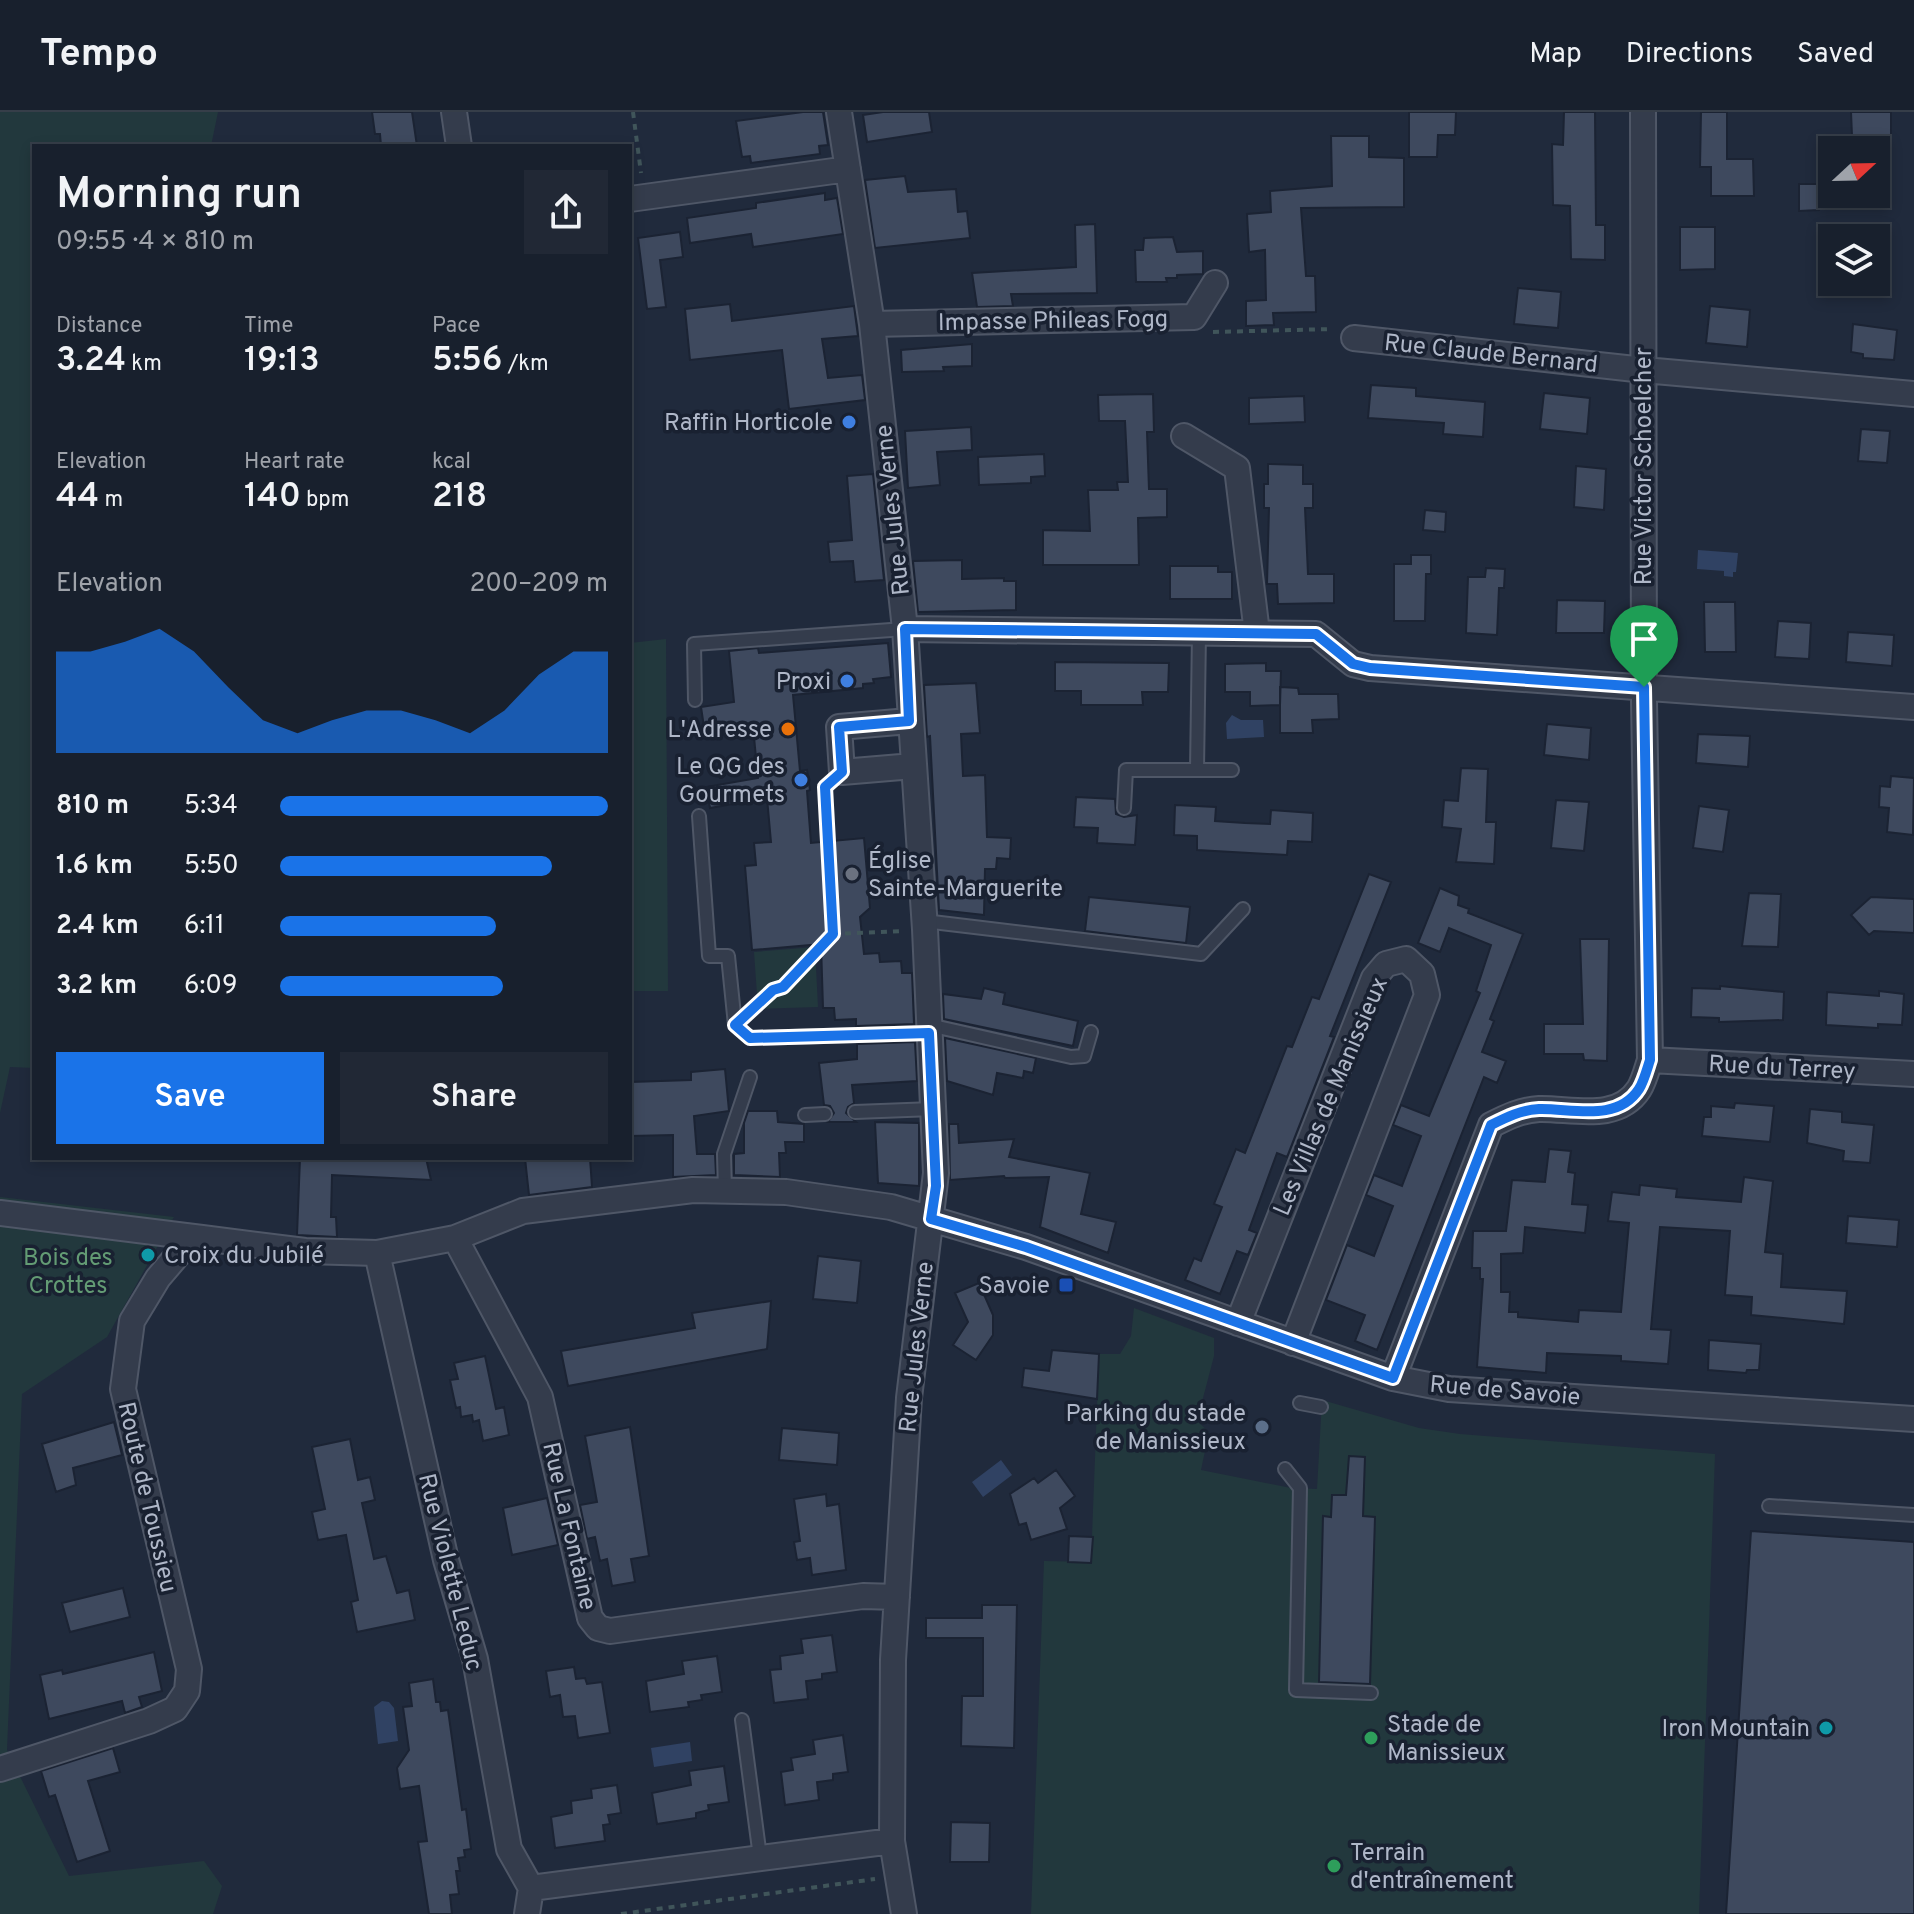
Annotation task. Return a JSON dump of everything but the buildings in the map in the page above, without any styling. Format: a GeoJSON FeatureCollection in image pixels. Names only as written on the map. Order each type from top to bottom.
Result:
{"type":"FeatureCollection","features":[{"type":"Feature","properties":{"kind":"street"},"geometry":{"type":"LineString","coordinates":[[454,112],[459,144]]}},
{"type":"Feature","properties":{"kind":"street","name":"Rue Jules Verne"},"geometry":{"type":"LineString","coordinates":[[839,112],[872,324],[905,629],[925,925],[936,1186],[909,1398],[893,1660],[892,1841],[904,1914]]}},
{"type":"Feature","properties":{"kind":"street","name":"Rue Victor Schoelcher"},"geometry":{"type":"LineString","coordinates":[[1643,112],[1644,687],[1650,1060]]}},
{"type":"Feature","properties":{"kind":"street"},"geometry":{"type":"LineString","coordinates":[[637,198],[848,169]]}},
{"type":"Feature","properties":{"kind":"street","name":"Impasse Phileas Fogg"},"geometry":{"type":"LineString","coordinates":[[872,324],[1194,317],[1215,283]]}},
{"type":"Feature","properties":{"kind":"street","name":"Rue Claude Bernard"},"geometry":{"type":"LineString","coordinates":[[1354,338],[1644,370],[1914,394]]}},
{"type":"Feature","properties":{"kind":"street"},"geometry":{"type":"LineString","coordinates":[[1184,436],[1237,468],[1257,633]]}},
{"type":"Feature","properties":{"kind":"street"},"geometry":{"type":"LineString","coordinates":[[905,629],[1316,634],[1353,664],[1370,668],[1914,707]]}},
{"type":"Feature","properties":{"kind":"street"},"geometry":{"type":"LineString","coordinates":[[909,721],[839,727],[842,772],[913,766]]}},
{"type":"Feature","properties":{"kind":"street","name":"Les Villas de Manissieux"},"geometry":{"type":"LineString","coordinates":[[1238,1323],[1374,978],[1386,964],[1406,959],[1422,974],[1427,995],[1293,1343]]}},
{"type":"Feature","properties":{"kind":"street"},"geometry":{"type":"LineString","coordinates":[[1393,1378],[1491,1125],[1511,1114],[1537,1109],[1598,1113],[1619,1105],[1639,1090],[1650,1060]]}},
{"type":"Feature","properties":{"kind":"street","name":"Rue du Terrey"},"geometry":{"type":"LineString","coordinates":[[1650,1060],[1914,1074]]}},
{"type":"Feature","properties":{"kind":"street"},"geometry":{"type":"LineString","coordinates":[[0,1213],[305,1251],[377,1253],[455,1238],[523,1211],[693,1190],[786,1192],[891,1207],[931,1219]]}},
{"type":"Feature","properties":{"kind":"street","name":"Rue de Savoie"},"geometry":{"type":"LineString","coordinates":[[931,1219],[1026,1247],[1393,1378],[1449,1389],[1914,1419]]}},
{"type":"Feature","properties":{"kind":"street","name":"Route de Toussieu"},"geometry":{"type":"LineString","coordinates":[[0,1769],[149,1721],[175,1709],[187,1691],[189,1669],[123,1389],[132,1321],[158,1278],[181,1251],[202,1238]]}},
{"type":"Feature","properties":{"kind":"street","name":"Rue La Fontaine"},"geometry":{"type":"LineString","coordinates":[[455,1238],[540,1397],[590,1618],[598,1628],[610,1631],[863,1596],[897,1597]]}},
{"type":"Feature","properties":{"kind":"street","name":"Rue Violette Leduc"},"geometry":{"type":"LineString","coordinates":[[377,1253],[446,1560],[475,1659],[509,1849],[531,1888]]}},
{"type":"Feature","properties":{"kind":"street"},"geometry":{"type":"LineString","coordinates":[[527,1914],[531,1888],[892,1841]]}},
{"type":"Feature","properties":{"kind":"lane"},"geometry":{"type":"LineString","coordinates":[[695,700],[694,644],[905,629]]}},
{"type":"Feature","properties":{"kind":"lane"},"geometry":{"type":"LineString","coordinates":[[1197,770],[1199,633]]}},
{"type":"Feature","properties":{"kind":"lane"},"geometry":{"type":"LineString","coordinates":[[1124,808],[1126,770],[1232,770]]}},
{"type":"Feature","properties":{"kind":"lane"},"geometry":{"type":"LineString","coordinates":[[699,816],[709,956],[728,956],[735,1025],[750,1038],[929,1029],[1071,1057],[1084,1056],[1091,1032]]}},
{"type":"Feature","properties":{"kind":"lane"},"geometry":{"type":"LineString","coordinates":[[925,925],[1201,954],[1243,909]]}},
{"type":"Feature","properties":{"kind":"lane"},"geometry":{"type":"LineString","coordinates":[[725,1191],[724,1154],[750,1077]]}},
{"type":"Feature","properties":{"kind":"lane"},"geometry":{"type":"LineString","coordinates":[[855,1112],[933,1109]]}},
{"type":"Feature","properties":{"kind":"lane"},"geometry":{"type":"LineString","coordinates":[[805,1115],[825,1114]]}},
{"type":"Feature","properties":{"kind":"lane"},"geometry":{"type":"LineString","coordinates":[[1300,1403],[1321,1407]]}},
{"type":"Feature","properties":{"kind":"lane"},"geometry":{"type":"LineString","coordinates":[[1285,1469],[1300,1488],[1296,1690],[1371,1693]]}},
{"type":"Feature","properties":{"kind":"lane"},"geometry":{"type":"LineString","coordinates":[[1769,1506],[1914,1515]]}},
{"type":"Feature","properties":{"kind":"lane"},"geometry":{"type":"LineString","coordinates":[[742,1720],[760,1857]]}},
{"type":"Feature","properties":{"kind":"path"},"geometry":{"type":"LineString","coordinates":[[633,112],[637,198]]}},
{"type":"Feature","properties":{"kind":"path"},"geometry":{"type":"LineString","coordinates":[[833,934],[825,787],[842,772]]}},
{"type":"Feature","properties":{"kind":"path"},"geometry":{"type":"LineString","coordinates":[[735,1025],[773,990],[783,987],[833,934],[925,925]]}},
{"type":"Feature","properties":{"kind":"path"},"geometry":{"type":"LineString","coordinates":[[621,1914],[897,1877]]}},
{"type":"Feature","properties":{"kind":"green space"},"geometry":{"type":"Polygon","coordinates":[[[0,112],[218,112],[211,144],[32,144],[32,1068],[10,1067],[0,1113],[0,112]]]}},
{"type":"Feature","properties":{"kind":"green space"},"geometry":{"type":"Polygon","coordinates":[[[666,639],[668,991],[632,991],[632,643],[666,639]]]}},
{"type":"Feature","properties":{"kind":"green space"},"geometry":{"type":"Polygon","coordinates":[[[815,947],[818,1007],[758,1009],[754,952],[815,947]]]}},
{"type":"Feature","properties":{"kind":"green space","name":"Bois des Crottes"},"geometry":{"type":"Polygon","coordinates":[[[0,1197],[174,1217],[107,1337],[22,1394],[7,1750],[69,1876],[204,1861],[222,1886],[213,1914],[0,1914],[0,1197]]]}},
{"type":"Feature","properties":{"kind":"green space","name":"Stade de Manissieux"},"geometry":{"type":"Polygon","coordinates":[[[1134,1308],[1214,1338],[1214,1356],[1197,1421],[1209,1432],[1201,1470],[1291,1488],[1317,1489],[1322,1400],[1419,1428],[1460,1434],[1715,1454],[1699,1914],[1031,1914],[1044,1561],[1091,1562],[1099,1354],[1120,1354],[1131,1336],[1134,1308]]]}},
{"type":"Feature","properties":{"kind":"water"},"geometry":{"type":"Polygon","coordinates":[[[1698,550],[1738,553],[1733,577],[1724,576],[1724,571],[1697,569],[1698,550]]]}},
{"type":"Feature","properties":{"kind":"water"},"geometry":{"type":"Polygon","coordinates":[[[1232,715],[1241,720],[1263,720],[1264,737],[1227,739],[1226,723],[1232,715]]]}},
{"type":"Feature","properties":{"kind":"water"},"geometry":{"type":"Polygon","coordinates":[[[1001,1460],[1012,1475],[983,1497],[972,1482],[1001,1460]]]}},
{"type":"Feature","properties":{"kind":"water"},"geometry":{"type":"Polygon","coordinates":[[[382,1701],[389,1702],[394,1708],[398,1741],[378,1744],[374,1707],[382,1701]]]}},
{"type":"Feature","properties":{"kind":"water"},"geometry":{"type":"Polygon","coordinates":[[[690,1742],[692,1761],[654,1767],[651,1748],[690,1742]]]}},
{"type":"Feature","properties":{"kind":"place","name":"Raffin Horticole"},"geometry":{"type":"Point","coordinates":[849,422]}},
{"type":"Feature","properties":{"kind":"place","name":"Proxi"},"geometry":{"type":"Point","coordinates":[847,681]}},
{"type":"Feature","properties":{"kind":"place","name":"L'Adresse"},"geometry":{"type":"Point","coordinates":[788,729]}},
{"type":"Feature","properties":{"kind":"place","name":"Le QG des Gourmets"},"geometry":{"type":"Point","coordinates":[801,780]}},
{"type":"Feature","properties":{"kind":"place","name":"Église Sainte-Marguerite"},"geometry":{"type":"Point","coordinates":[852,874]}},
{"type":"Feature","properties":{"kind":"place","name":"Croix du Jubilé"},"geometry":{"type":"Point","coordinates":[148,1255]}},
{"type":"Feature","properties":{"kind":"place","name":"Savoie"},"geometry":{"type":"Point","coordinates":[1066,1285]}},
{"type":"Feature","properties":{"kind":"place","name":"Parking du stade de Manissieux"},"geometry":{"type":"Point","coordinates":[1262,1427]}},
{"type":"Feature","properties":{"kind":"place","name":"Iron Mountain"},"geometry":{"type":"Point","coordinates":[1826,1728]}},
{"type":"Feature","properties":{"kind":"place","name":"Stade de Manissieux"},"geometry":{"type":"Point","coordinates":[1371,1738]}},
{"type":"Feature","properties":{"kind":"place","name":"Terrain d'entraînement"},"geometry":{"type":"Point","coordinates":[1334,1866]}},
{"type":"Feature","properties":{"kind":"route"},"geometry":{"type":"LineString","coordinates":[[905,629],[1316,634],[1353,664],[1370,668],[1644,687],[1650,1060],[1639,1090],[1619,1105],[1598,1113],[1537,1109],[1511,1114],[1491,1125],[1393,1378],[1026,1247],[931,1219],[936,1186],[929,1033],[750,1038],[735,1025],[773,990],[783,987],[833,934],[825,787],[842,772],[839,727],[909,721],[905,629]]}}]}
